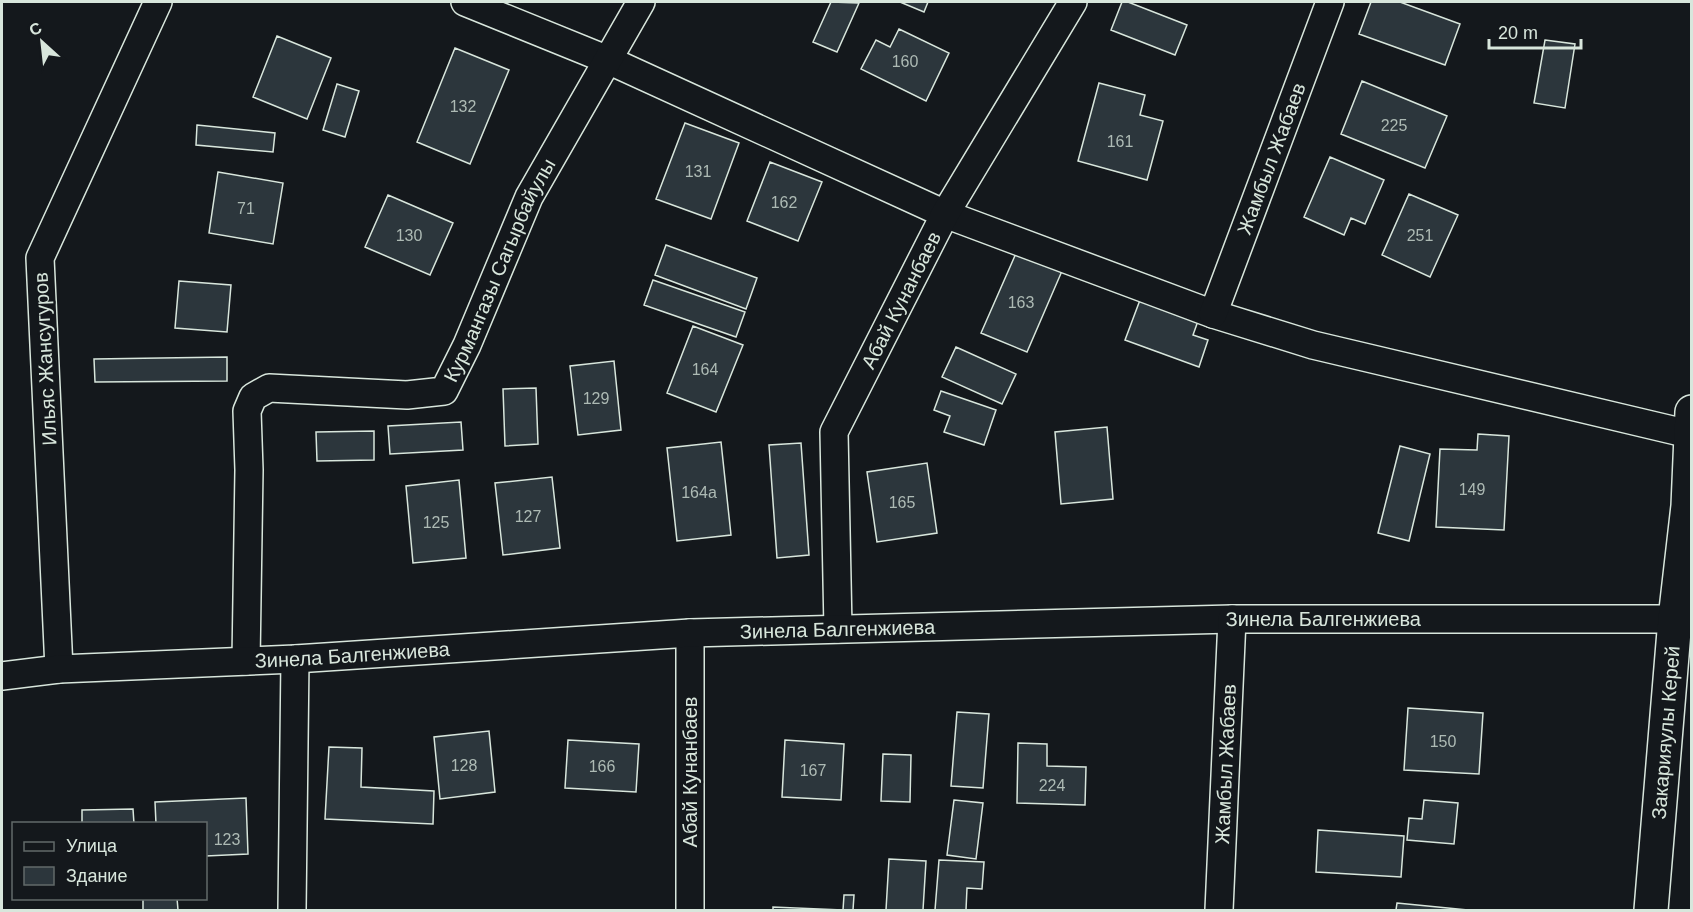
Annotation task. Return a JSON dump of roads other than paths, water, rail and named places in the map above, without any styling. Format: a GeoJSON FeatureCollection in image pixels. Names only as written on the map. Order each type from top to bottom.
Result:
{"type":"FeatureCollection","features":[{"type":"Feature","properties":{"kind":"highway","name":"Закарияулы Керей"},"geometry":{"type":"LineString","coordinates":[[1651,910],[1675,619],[1690,506],[1690,423]]}},
{"type":"Feature","properties":{"kind":"street","name":"Ильяс Жансугуров"},"geometry":{"type":"LineString","coordinates":[[59,669],[40,258],[158,2]]}},
{"type":"Feature","properties":{"kind":"street"},"geometry":{"type":"LineString","coordinates":[[465,2],[608,60],[945,214],[1213,314],[1313,345],[1690,423]]}},
{"type":"Feature","properties":{"kind":"street","name":"Курмангазы Сагырбайулы"},"geometry":{"type":"LineString","coordinates":[[246,661],[249,470],[247,411],[253,397],[269,388],[407,395],[444,391],[467,345],[529,197],[641,2]]}},
{"type":"Feature","properties":{"kind":"street","name":"Абай Кунанбаев"},"geometry":{"type":"LineString","coordinates":[[838,629],[834,432],[945,214],[1073,2]]}},
{"type":"Feature","properties":{"kind":"street","name":"Жамбыл Жабаев"},"geometry":{"type":"LineString","coordinates":[[1213,314],[1330,2]]}},
{"type":"Feature","properties":{"kind":"street","name":"Зинела Балгенжиева"},"geometry":{"type":"LineString","coordinates":[[2,676],[59,669],[295,659],[690,633],[1232,620],[1675,619]]}},
{"type":"Feature","properties":{"kind":"street","name":"Жамбыл Жабаев"},"geometry":{"type":"LineString","coordinates":[[1219,910],[1232,620]]}},
{"type":"Feature","properties":{"kind":"street","name":"Абай Кунанбаев"},"geometry":{"type":"LineString","coordinates":[[690,633],[690,910]]}},
{"type":"Feature","properties":{"kind":"street"},"geometry":{"type":"LineString","coordinates":[[292,910],[295,659]]}}]}
